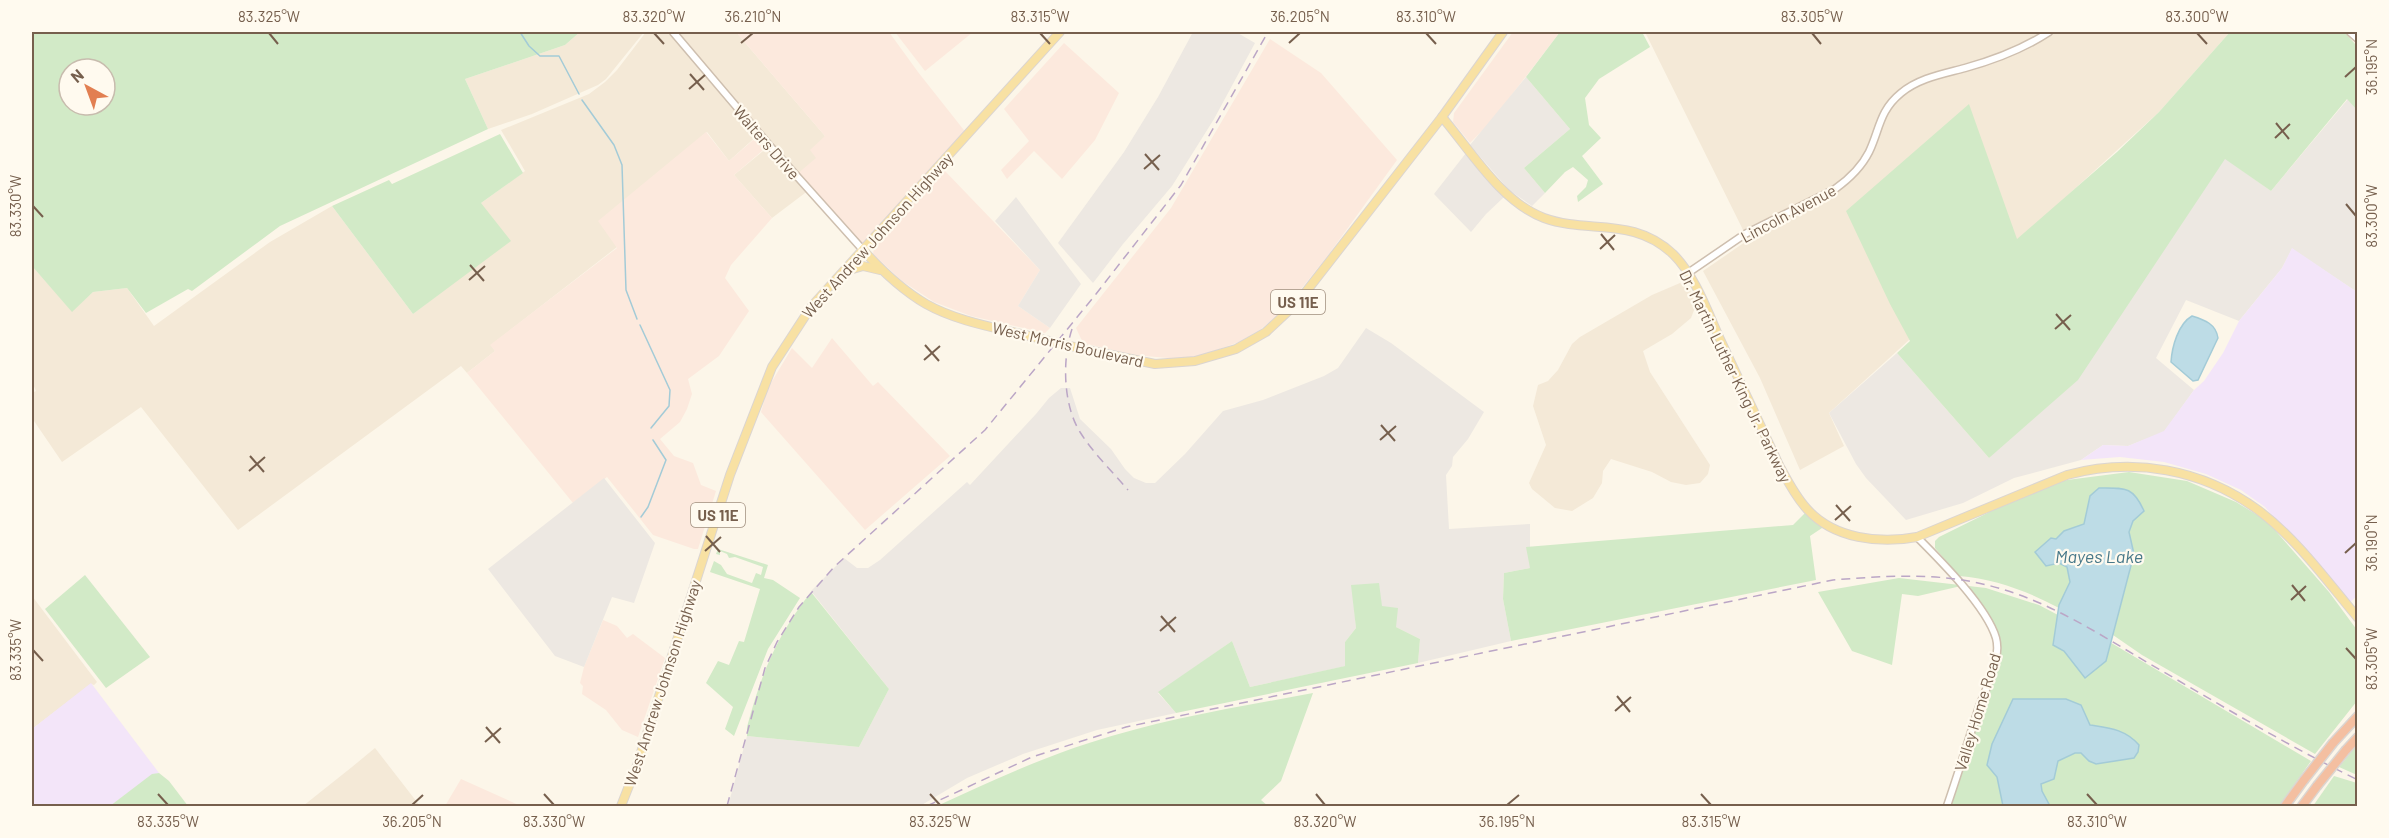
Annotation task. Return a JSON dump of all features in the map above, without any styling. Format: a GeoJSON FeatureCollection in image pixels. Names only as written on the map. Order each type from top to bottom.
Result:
{"type":"FeatureCollection","features":[{"type":"Feature","properties":{"kind":"highway"},"geometry":{"type":"LineString","coordinates":[[2285,807],[2333,743],[2358,716]]}},
{"type":"Feature","properties":{"kind":"highway"},"geometry":{"type":"LineString","coordinates":[[2302,807],[2358,737]]}},
{"type":"Feature","properties":{"kind":"main road","name":"West Andrew Johnson Highway"},"geometry":{"type":"LineString","coordinates":[[621,807],[730,475],[762,388],[790,335],[811,307],[1060,32]]}},
{"type":"Feature","properties":{"kind":"main road","name":"West Morris Boulevard"},"geometry":{"type":"LineString","coordinates":[[863,250],[895,283],[927,305],[963,319],[1083,349],[1155,364],[1202,360],[1236,349],[1257,338],[1280,321],[1298,302],[1442,117],[1503,32]]}},
{"type":"Feature","properties":{"kind":"main road","name":"Dr. Martin Luther King Jr. Parkway"},"geometry":{"type":"LineString","coordinates":[[1442,117],[1497,184],[1526,209],[1554,220],[1614,227],[1636,233],[1673,254],[1688,273],[1792,488],[1808,510],[1827,524],[1857,537],[1895,541],[1917,537],[2067,475],[2087,469],[2131,465],[2155,468],[2185,475],[2224,489],[2259,510],[2294,543],[2358,618]]}},
{"type":"Feature","properties":{"kind":"main road"},"geometry":{"type":"LineString","coordinates":[[842,273],[863,266],[883,272]]}},
{"type":"Feature","properties":{"kind":"street","name":"Walters Drive"},"geometry":{"type":"LineString","coordinates":[[674,32],[769,145],[863,250]]}},
{"type":"Feature","properties":{"kind":"street","name":"Lincoln Avenue"},"geometry":{"type":"LineString","coordinates":[[1688,273],[1745,234],[1835,189],[1849,179],[1868,154],[1882,116],[1889,104],[1903,91],[1931,77],[2007,54],[2049,32]]}},
{"type":"Feature","properties":{"kind":"street"},"geometry":{"type":"LineString","coordinates":[[2350,32],[2358,39]]}},
{"type":"Feature","properties":{"kind":"street","name":"Valley Home Road"},"geometry":{"type":"LineString","coordinates":[[1917,537],[1945,566],[1980,609],[1992,629],[1997,644],[1985,694],[1947,807]]}},
{"type":"Feature","properties":{"kind":"shaded area"},"geometry":{"type":"Polygon","coordinates":[[[580,32],[644,32],[606,79],[598,85],[532,114],[488,129],[465,79],[565,45],[580,32]]]}},
{"type":"Feature","properties":{"kind":"shaded area"},"geometry":{"type":"Polygon","coordinates":[[[646,32],[736,32],[825,136],[809,190],[772,218],[734,175],[769,146],[759,134],[729,161],[707,132],[599,221],[617,247],[491,345],[495,351],[467,373],[461,366],[238,530],[141,407],[62,462],[32,418],[32,393],[36,391],[32,382],[32,266],[72,311],[93,292],[127,288],[154,326],[270,242],[332,206],[413,314],[460,278],[481,203],[525,171],[501,130],[589,94],[617,70],[646,32]]]}},
{"type":"Feature","properties":{"kind":"shaded area"},"geometry":{"type":"Polygon","coordinates":[[[736,32],[889,32],[967,134],[863,250],[796,175],[816,158],[810,150],[825,136],[736,32]]]}},
{"type":"Feature","properties":{"kind":"shaded area"},"geometry":{"type":"Polygon","coordinates":[[[895,32],[973,32],[925,71],[895,32]]]}},
{"type":"Feature","properties":{"kind":"shaded area"},"geometry":{"type":"Polygon","coordinates":[[[1193,32],[1236,32],[1255,43],[1214,119],[1172,186],[1093,283],[1058,243],[1124,152],[1158,97],[1193,32]]]}},
{"type":"Feature","properties":{"kind":"shaded area"},"geometry":{"type":"Polygon","coordinates":[[[1513,32],[1560,32],[1491,122],[1470,143],[1453,122],[1454,113],[1513,32]]]}},
{"type":"Feature","properties":{"kind":"shaded area"},"geometry":{"type":"Polygon","coordinates":[[[1645,32],[2230,32],[2159,112],[1829,413],[1844,446],[1800,470],[1760,378],[1703,271],[1748,240],[1645,32]]]}},
{"type":"Feature","properties":{"kind":"shaded area"},"geometry":{"type":"Polygon","coordinates":[[[1270,39],[1321,73],[1397,160],[1329,254],[1286,308],[1261,329],[1239,342],[1200,356],[1180,359],[1134,355],[1083,343],[1076,328],[1171,208],[1270,39]]]}},
{"type":"Feature","properties":{"kind":"shaded area"},"geometry":{"type":"Polygon","coordinates":[[[1064,43],[1119,93],[1095,140],[1062,179],[1034,151],[1007,179],[1001,170],[1029,141],[1004,109],[1064,43]]]}},
{"type":"Feature","properties":{"kind":"shaded area"},"geometry":{"type":"Polygon","coordinates":[[[1526,77],[1570,129],[1524,168],[1545,193],[1532,206],[1509,190],[1470,145],[1526,77]]]}},
{"type":"Feature","properties":{"kind":"shaded area"},"geometry":{"type":"Polygon","coordinates":[[[2348,99],[2357,110],[2357,292],[2292,249],[2282,268],[2239,321],[2186,300],[2156,358],[2194,390],[2164,432],[2128,446],[2103,445],[2081,460],[2014,478],[1963,503],[1906,520],[1866,478],[1829,413],[1897,353],[1989,458],[2225,158],[2271,191],[2348,99]]]}},
{"type":"Feature","properties":{"kind":"shaded area"},"geometry":{"type":"Polygon","coordinates":[[[706,132],[729,161],[760,134],[769,145],[734,175],[772,218],[731,265],[725,278],[749,311],[719,356],[688,379],[692,394],[687,409],[680,422],[660,439],[674,456],[693,463],[701,485],[716,491],[698,549],[694,549],[653,535],[607,477],[573,503],[467,373],[495,351],[490,345],[617,248],[598,221],[706,132]]]}},
{"type":"Feature","properties":{"kind":"shaded area"},"geometry":{"type":"Polygon","coordinates":[[[1466,153],[1504,197],[1471,232],[1434,194],[1466,153]]]}},
{"type":"Feature","properties":{"kind":"shaded area"},"geometry":{"type":"Polygon","coordinates":[[[944,170],[1040,270],[1018,306],[1050,328],[1045,333],[971,316],[934,302],[902,281],[873,254],[874,248],[944,170]]]}},
{"type":"Feature","properties":{"kind":"shaded area"},"geometry":{"type":"Polygon","coordinates":[[[1016,197],[1081,284],[1050,328],[1018,306],[1040,270],[995,221],[1016,197]]]}},
{"type":"Feature","properties":{"kind":"shaded area"},"geometry":{"type":"Polygon","coordinates":[[[2292,248],[2357,292],[2358,595],[2347,605],[2265,507],[2241,490],[2206,474],[2164,462],[2120,457],[2081,460],[2103,445],[2128,446],[2164,431],[2194,390],[2204,381],[2223,353],[2239,321],[2282,268],[2292,248]]]}},
{"type":"Feature","properties":{"kind":"shaded area"},"geometry":{"type":"Polygon","coordinates":[[[1680,283],[1690,290],[1696,305],[1691,318],[1672,334],[1643,351],[1650,372],[1710,465],[1708,474],[1700,483],[1686,485],[1671,482],[1652,472],[1611,459],[1603,471],[1602,483],[1593,498],[1572,511],[1555,508],[1532,489],[1529,483],[1546,445],[1533,406],[1538,385],[1548,381],[1558,370],[1572,344],[1580,337],[1652,295],[1680,283]]]}},
{"type":"Feature","properties":{"kind":"shaded area"},"geometry":{"type":"Polygon","coordinates":[[[1366,328],[1391,343],[1484,412],[1468,439],[1453,457],[1452,466],[1446,475],[1449,529],[1530,524],[1530,568],[1504,573],[1503,599],[1511,641],[1418,663],[1420,639],[1396,627],[1382,607],[1352,585],[1356,628],[1345,642],[1346,666],[1250,687],[1232,641],[1158,693],[1176,713],[1097,730],[1023,754],[967,778],[920,806],[728,806],[747,736],[859,747],[889,689],[811,591],[844,558],[857,568],[868,568],[880,560],[967,482],[970,485],[1049,398],[1061,388],[1070,388],[1080,419],[1111,449],[1125,469],[1134,478],[1146,483],[1155,483],[1185,454],[1223,411],[1263,400],[1324,376],[1338,368],[1366,328]]]}},
{"type":"Feature","properties":{"kind":"shaded area"},"geometry":{"type":"Polygon","coordinates":[[[832,338],[873,386],[878,382],[950,456],[865,530],[761,412],[768,388],[792,348],[812,368],[832,338]]]}},
{"type":"Feature","properties":{"kind":"shaded area"},"geometry":{"type":"Polygon","coordinates":[[[604,478],[655,543],[634,603],[612,597],[584,667],[555,656],[488,569],[604,478]]]}},
{"type":"Feature","properties":{"kind":"shaded area"},"geometry":{"type":"Polygon","coordinates":[[[32,596],[97,682],[94,685],[91,684],[32,729],[32,596]]]}},
{"type":"Feature","properties":{"kind":"shaded area"},"geometry":{"type":"Polygon","coordinates":[[[603,620],[617,626],[627,638],[633,634],[665,658],[638,737],[622,730],[606,710],[582,694],[583,686],[580,683],[584,667],[603,620]]]}},
{"type":"Feature","properties":{"kind":"shaded area"},"geometry":{"type":"Polygon","coordinates":[[[91,683],[159,773],[152,775],[110,806],[32,806],[32,729],[91,683]]]}},
{"type":"Feature","properties":{"kind":"shaded area"},"geometry":{"type":"Polygon","coordinates":[[[375,748],[420,806],[303,806],[352,767],[375,748]]]}},
{"type":"Feature","properties":{"kind":"shaded area"},"geometry":{"type":"Polygon","coordinates":[[[461,779],[521,806],[445,806],[461,779]]]}},
{"type":"Feature","properties":{"kind":"green space"},"geometry":{"type":"Polygon","coordinates":[[[32,32],[580,32],[565,45],[465,79],[488,129],[280,226],[192,291],[188,289],[146,313],[127,288],[93,292],[72,312],[32,266],[32,32]]]}},
{"type":"Feature","properties":{"kind":"green space"},"geometry":{"type":"Polygon","coordinates":[[[1560,32],[1642,32],[1650,47],[1599,79],[1585,98],[1589,125],[1601,138],[1582,156],[1603,184],[1578,202],[1577,196],[1586,187],[1588,180],[1573,167],[1545,193],[1524,168],[1570,129],[1526,77],[1560,32]]]}},
{"type":"Feature","properties":{"kind":"green space"},"geometry":{"type":"Polygon","coordinates":[[[2230,32],[2344,32],[2357,46],[2357,110],[2347,99],[2271,191],[2225,159],[2078,380],[1989,458],[1897,353],[1910,341],[1846,211],[1969,104],[2017,239],[2117,152],[2159,112],[2230,32]]]}},
{"type":"Feature","properties":{"kind":"green space"},"geometry":{"type":"Polygon","coordinates":[[[500,134],[523,173],[481,203],[511,241],[413,314],[332,206],[389,180],[392,184],[500,134]]]}},
{"type":"Feature","properties":{"kind":"green space"},"geometry":{"type":"Polygon","coordinates":[[[2129,472],[2187,481],[2236,502],[2267,521],[2329,592],[2357,630],[2357,701],[2315,754],[2142,655],[2113,635],[2134,554],[2129,532],[2133,521],[2090,496],[2084,524],[2064,531],[2056,539],[2052,565],[2059,563],[2067,567],[2070,582],[2059,608],[2011,587],[1959,576],[1935,548],[1935,541],[1939,537],[2036,489],[2067,480],[2129,472]]]}},
{"type":"Feature","properties":{"kind":"green space"},"geometry":{"type":"Polygon","coordinates":[[[1808,510],[1828,524],[1810,536],[1816,580],[1511,641],[1503,599],[1504,573],[1530,568],[1526,547],[1793,525],[1808,510]]]}},
{"type":"Feature","properties":{"kind":"green space"},"geometry":{"type":"Polygon","coordinates":[[[718,549],[768,565],[764,578],[773,580],[800,598],[768,649],[734,736],[725,729],[733,707],[706,683],[718,661],[729,665],[739,641],[744,642],[760,589],[710,572],[714,561],[721,565],[727,574],[752,583],[756,573],[761,575],[763,567],[735,557],[729,558],[727,554],[720,551],[720,555],[716,554],[718,549]]]}},
{"type":"Feature","properties":{"kind":"green space"},"geometry":{"type":"Polygon","coordinates":[[[85,575],[150,657],[106,688],[45,609],[85,575]]]}},
{"type":"Feature","properties":{"kind":"green space"},"geometry":{"type":"Polygon","coordinates":[[[1899,578],[1986,588],[2039,605],[2113,644],[2311,761],[2279,806],[1947,806],[1997,649],[1992,629],[1961,586],[1918,596],[1902,594],[1892,665],[1852,651],[1818,592],[1899,578]]]}},
{"type":"Feature","properties":{"kind":"green space"},"geometry":{"type":"Polygon","coordinates":[[[1379,583],[1382,606],[1398,608],[1396,627],[1420,639],[1418,663],[1176,713],[1158,692],[1232,641],[1250,687],[1345,666],[1345,642],[1356,628],[1351,585],[1379,583]]]}},
{"type":"Feature","properties":{"kind":"green space"},"geometry":{"type":"Polygon","coordinates":[[[811,592],[889,689],[859,747],[747,736],[752,708],[764,672],[789,624],[811,592]]]}},
{"type":"Feature","properties":{"kind":"green space"},"geometry":{"type":"Polygon","coordinates":[[[1313,693],[1281,781],[1261,800],[1268,806],[937,806],[1031,764],[1117,735],[1200,714],[1313,693]]]}},
{"type":"Feature","properties":{"kind":"green space"},"geometry":{"type":"Polygon","coordinates":[[[2357,745],[2357,775],[2339,767],[2357,745]]]}},
{"type":"Feature","properties":{"kind":"green space"},"geometry":{"type":"Polygon","coordinates":[[[159,773],[169,781],[188,806],[110,806],[152,774],[159,773]]]}},
{"type":"Feature","properties":{"kind":"green space"},"geometry":{"type":"Polygon","coordinates":[[[2334,776],[2357,783],[2357,806],[2313,806],[2334,776]]]}},
{"type":"Feature","properties":{"kind":"water"},"geometry":{"type":"Polygon","coordinates":[[[2192,316],[2212,326],[2218,338],[2198,380],[2193,381],[2171,362],[2179,330],[2192,316]]]}},
{"type":"Feature","properties":{"kind":"water","name":"Mayes Lake"},"geometry":{"type":"Polygon","coordinates":[[[2099,488],[2127,490],[2136,497],[2144,511],[2133,521],[2129,532],[2134,554],[2106,661],[2085,678],[2064,651],[2053,645],[2059,605],[2070,582],[2067,567],[2059,563],[2046,566],[2035,552],[2051,538],[2056,539],[2064,531],[2084,524],[2090,496],[2099,488]]]}},
{"type":"Feature","properties":{"kind":"water"},"geometry":{"type":"Polygon","coordinates":[[[2013,699],[2066,699],[2081,705],[2090,725],[2116,730],[2128,736],[2139,745],[2138,752],[2134,758],[2096,764],[2081,753],[2075,753],[2058,761],[2054,779],[2041,784],[2050,806],[2003,806],[1997,777],[1987,765],[1992,744],[2013,699]]]}},
{"type":"Feature","properties":{"kind":"waterway"},"geometry":{"type":"LineString","coordinates":[[520,32],[529,46],[540,56],[559,56],[579,94]]}},
{"type":"Feature","properties":{"kind":"waterway"},"geometry":{"type":"LineString","coordinates":[[582,100],[614,145],[622,165],[626,290],[637,319]]}},
{"type":"Feature","properties":{"kind":"waterway"},"geometry":{"type":"LineString","coordinates":[[640,325],[670,390],[669,406],[651,428]]}},
{"type":"Feature","properties":{"kind":"waterway"},"geometry":{"type":"LineString","coordinates":[[641,517],[648,507],[666,460],[653,440]]}},
{"type":"Feature","properties":{"kind":"railway"},"geometry":{"type":"LineString","coordinates":[[727,806],[765,668],[777,642],[799,607],[834,567],[985,430],[1096,294],[1181,185],[1268,32]]}},
{"type":"Feature","properties":{"kind":"railway"},"geometry":{"type":"LineString","coordinates":[[1072,329],[1067,354],[1066,382],[1074,421],[1091,447],[1128,490]]}},
{"type":"Feature","properties":{"kind":"railway"},"geometry":{"type":"LineString","coordinates":[[927,806],[1032,757],[1126,727],[1833,580],[1891,576],[1968,581],[2031,599],[2091,629],[2253,724],[2358,780]]}}]}
